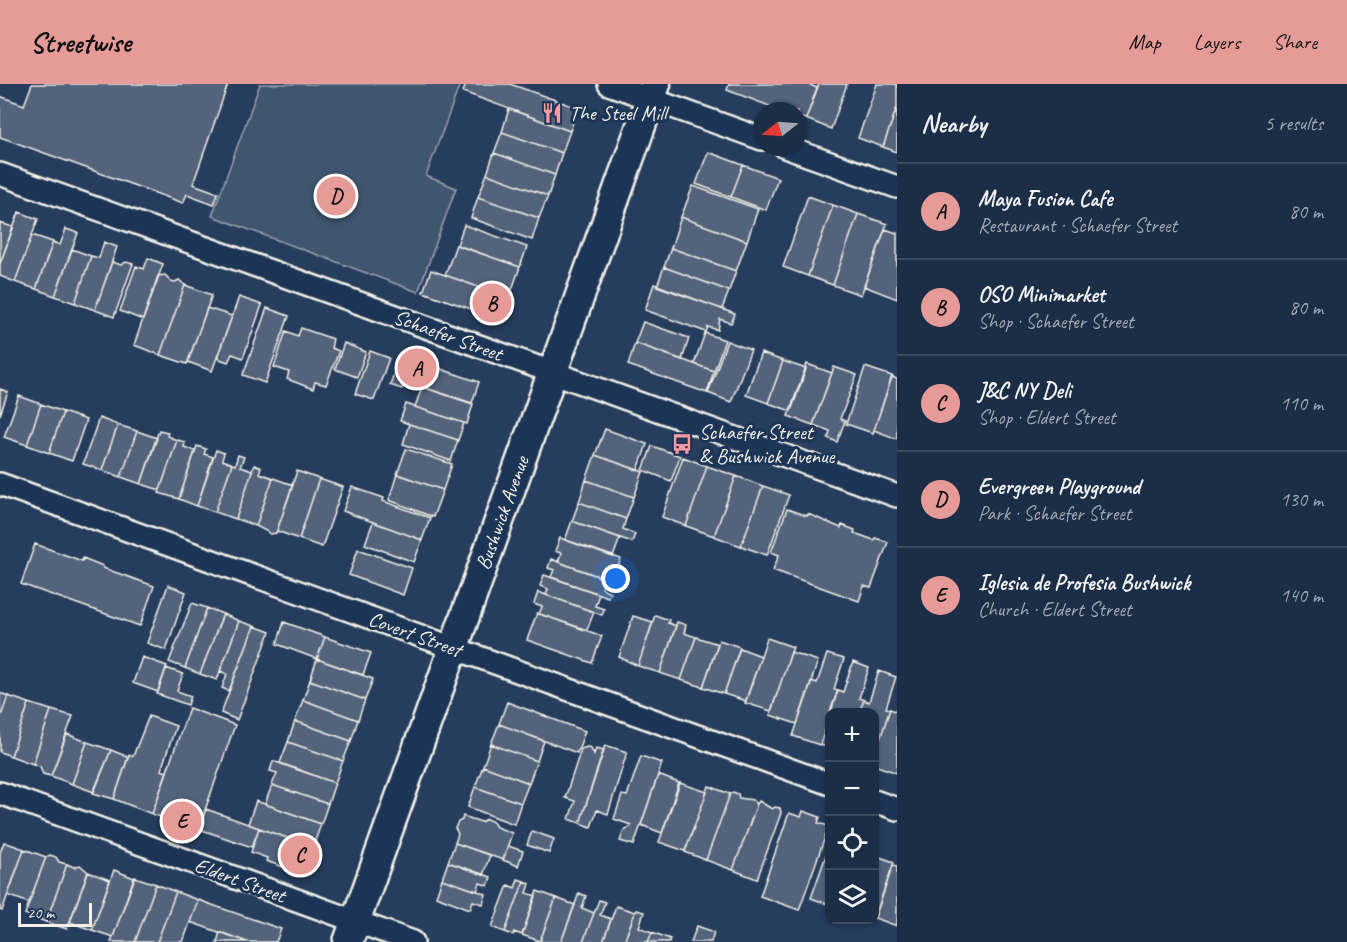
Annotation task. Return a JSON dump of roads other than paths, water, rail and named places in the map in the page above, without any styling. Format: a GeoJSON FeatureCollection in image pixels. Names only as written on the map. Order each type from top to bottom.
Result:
{"type":"FeatureCollection","features":[{"type":"Feature","properties":{"kind":"main road","name":"Bushwick Avenue"},"geometry":{"type":"LineString","coordinates":[[351,932],[654,92]]}},
{"type":"Feature","properties":{"kind":"street"},"geometry":{"type":"LineString","coordinates":[[609,84],[654,92],[753,135]]}},
{"type":"Feature","properties":{"kind":"street"},"geometry":{"type":"LineString","coordinates":[[807,155],[897,187]]}},
{"type":"Feature","properties":{"kind":"street","name":"Schaefer Street"},"geometry":{"type":"LineString","coordinates":[[0,174],[897,496]]}},
{"type":"Feature","properties":{"kind":"street","name":"Covert Street"},"geometry":{"type":"LineString","coordinates":[[0,484],[825,782]]}},
{"type":"Feature","properties":{"kind":"street","name":"Eldert Street"},"geometry":{"type":"LineString","coordinates":[[0,793],[351,932],[413,942]]}},
{"type":"Feature","properties":{"kind":"street"},"geometry":{"type":"LineString","coordinates":[[879,803],[897,809]]}},
{"type":"Feature","properties":{"kind":"place","name":"The Steel Mill"},"geometry":{"type":"Point","coordinates":[552,113]}},
{"type":"Feature","properties":{"kind":"place","name":"Evergreen Playground"},"geometry":{"type":"Point","coordinates":[336,196]}},
{"type":"Feature","properties":{"kind":"place","name":"OSO Minimarket"},"geometry":{"type":"Point","coordinates":[492,303]}},
{"type":"Feature","properties":{"kind":"place","name":"Maya Fusion Cafe"},"geometry":{"type":"Point","coordinates":[417,368]}},
{"type":"Feature","properties":{"kind":"place","name":"Schaefer Street & Bushwick Avenue"},"geometry":{"type":"Point","coordinates":[682,444]}},
{"type":"Feature","properties":{"kind":"place","name":"Iglesia de Profesia Bushwick"},"geometry":{"type":"Point","coordinates":[182,821]}},
{"type":"Feature","properties":{"kind":"place","name":"J&C NY Deli"},"geometry":{"type":"Point","coordinates":[300,855]}}]}
